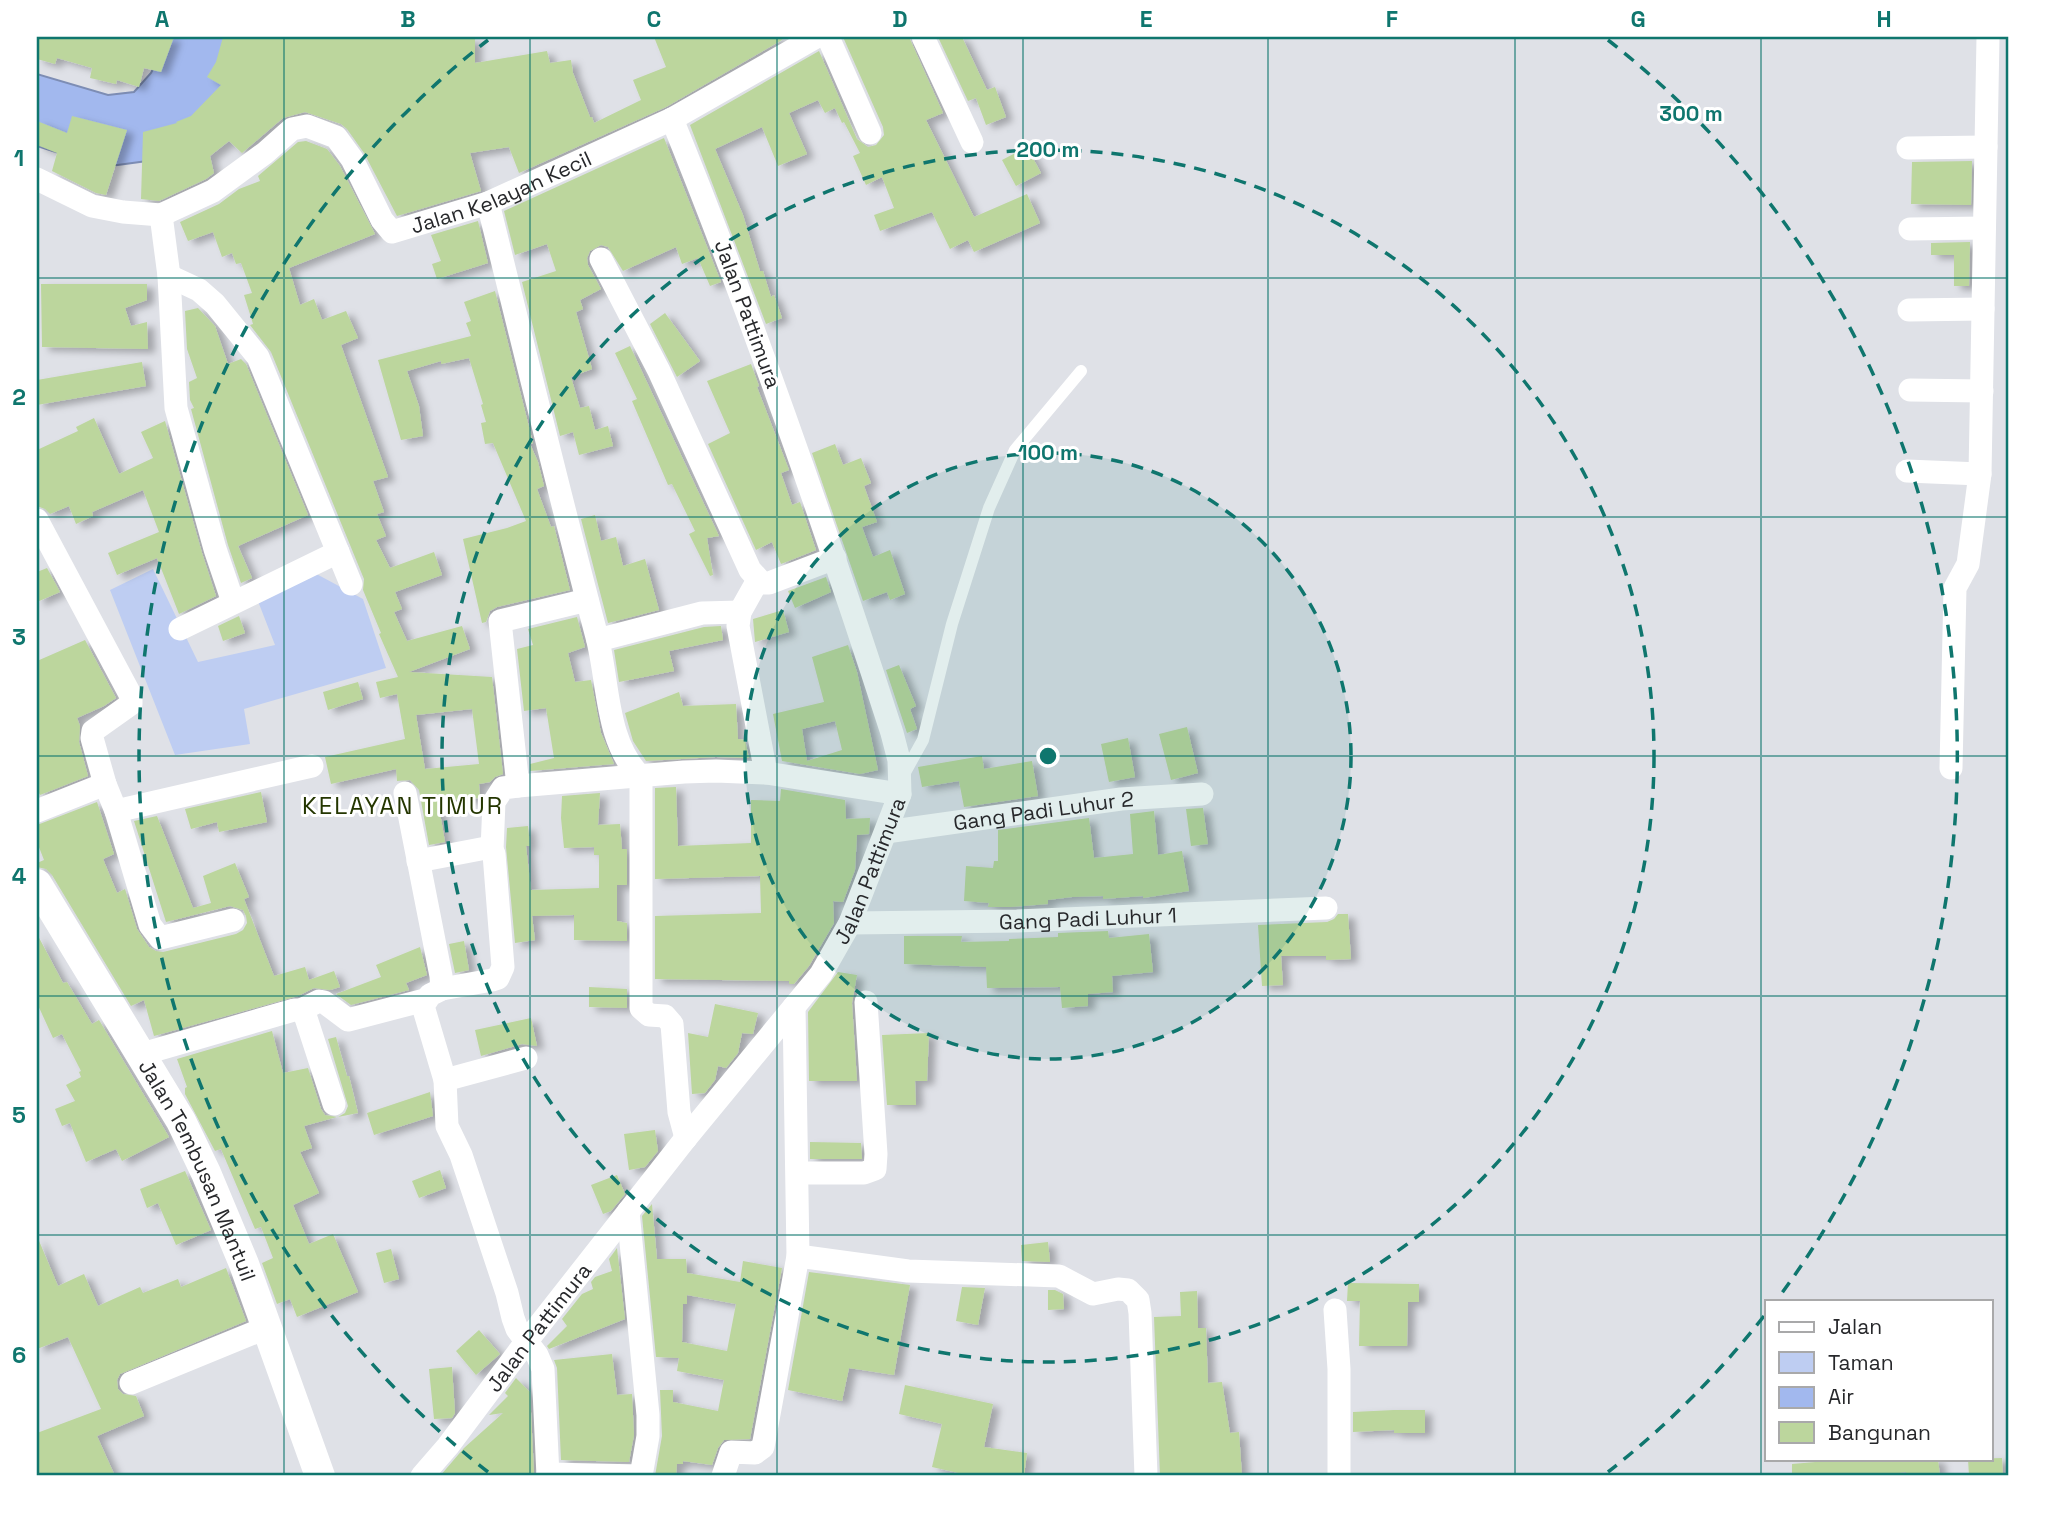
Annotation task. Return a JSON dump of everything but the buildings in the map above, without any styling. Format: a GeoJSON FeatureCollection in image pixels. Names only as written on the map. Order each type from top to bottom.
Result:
{"type":"FeatureCollection","features":[{"type":"Feature","properties":{"kind":"street","name":"Jalan Kelayan Kecil"},"geometry":{"type":"LineString","coordinates":[[161,215],[219,187],[292,129],[307,125],[336,137],[352,159],[382,220],[392,232],[488,203],[672,119],[816,37]]}},
{"type":"Feature","properties":{"kind":"street"},"geometry":{"type":"LineString","coordinates":[[828,37],[870,132]]}},
{"type":"Feature","properties":{"kind":"street"},"geometry":{"type":"LineString","coordinates":[[923,37],[972,142]]}},
{"type":"Feature","properties":{"kind":"street"},"geometry":{"type":"LineString","coordinates":[[1951,768],[1955,588],[1968,564],[1980,474],[1988,37]]}},
{"type":"Feature","properties":{"kind":"street","name":"Jalan Pattimura"},"geometry":{"type":"LineString","coordinates":[[422,1476],[686,1139],[821,974],[850,923],[886,832],[900,787],[899,760],[892,733],[835,558],[747,308],[672,119]]}},
{"type":"Feature","properties":{"kind":"street"},"geometry":{"type":"LineString","coordinates":[[1908,148],[1986,148]]}},
{"type":"Feature","properties":{"kind":"street"},"geometry":{"type":"LineString","coordinates":[[37,179],[92,206],[161,215],[169,276],[176,408],[215,550],[233,602]]}},
{"type":"Feature","properties":{"kind":"street"},"geometry":{"type":"LineString","coordinates":[[488,203],[598,640],[613,721],[625,758],[640,777],[641,1008],[649,1015],[665,1016],[672,1024],[678,1112],[686,1139]]}},
{"type":"Feature","properties":{"kind":"street"},"geometry":{"type":"LineString","coordinates":[[1910,229],[1984,228]]}},
{"type":"Feature","properties":{"kind":"street"},"geometry":{"type":"LineString","coordinates":[[601,259],[659,371],[750,570],[761,583],[769,583],[835,558]]}},
{"type":"Feature","properties":{"kind":"street"},"geometry":{"type":"LineString","coordinates":[[169,276],[199,290],[215,304],[258,357],[351,584]]}},
{"type":"Feature","properties":{"kind":"street"},"geometry":{"type":"LineString","coordinates":[[1909,310],[1983,309]]}},
{"type":"Feature","properties":{"kind":"street"},"geometry":{"type":"LineString","coordinates":[[1910,390],[1982,391]]}},
{"type":"Feature","properties":{"kind":"street"},"geometry":{"type":"LineString","coordinates":[[1908,471],[1980,474]]}},
{"type":"Feature","properties":{"kind":"street"},"geometry":{"type":"LineString","coordinates":[[37,520],[131,696],[129,708],[95,728],[92,734],[150,925],[160,938],[233,920]]}},
{"type":"Feature","properties":{"kind":"street"},"geometry":{"type":"LineString","coordinates":[[180,629],[338,552]]}},
{"type":"Feature","properties":{"kind":"street"},"geometry":{"type":"LineString","coordinates":[[758,580],[740,612],[739,640],[766,773]]}},
{"type":"Feature","properties":{"kind":"street"},"geometry":{"type":"LineString","coordinates":[[518,786],[500,621],[587,600]]}},
{"type":"Feature","properties":{"kind":"street"},"geometry":{"type":"LineString","coordinates":[[598,640],[702,614],[740,612]]}},
{"type":"Feature","properties":{"kind":"street"},"geometry":{"type":"LineString","coordinates":[[116,811],[312,766]]}},
{"type":"Feature","properties":{"kind":"street"},"geometry":{"type":"LineString","coordinates":[[142,1055],[301,1010],[319,1001],[348,1020],[433,994],[492,980],[501,974],[503,967],[492,850],[494,802],[503,788],[684,772],[766,773],[900,787]]}},
{"type":"Feature","properties":{"kind":"street"},"geometry":{"type":"LineString","coordinates":[[37,811],[106,784]]}},
{"type":"Feature","properties":{"kind":"street"},"geometry":{"type":"LineString","coordinates":[[405,793],[418,861],[433,994],[423,1006],[445,1080],[447,1126],[461,1155],[513,1318],[543,1369],[548,1475],[641,1476],[648,1436],[648,1415],[628,1212]]}},
{"type":"Feature","properties":{"kind":"street","name":"Gang Padi Luhur 2"},"geometry":{"type":"LineString","coordinates":[[886,832],[1121,799],[1202,794]]}},
{"type":"Feature","properties":{"kind":"street"},"geometry":{"type":"LineString","coordinates":[[418,861],[486,848],[492,850]]}},
{"type":"Feature","properties":{"kind":"street","name":"Jalan Tembusan Mantuil"},"geometry":{"type":"LineString","coordinates":[[37,884],[181,1121],[206,1173],[268,1327],[320,1476]]}},
{"type":"Feature","properties":{"kind":"street","name":"Gang Padi Luhur 1"},"geometry":{"type":"LineString","coordinates":[[850,923],[1017,921],[1326,908]]}},
{"type":"Feature","properties":{"kind":"street"},"geometry":{"type":"LineString","coordinates":[[798,1173],[864,1173],[875,1169],[866,1002]]}},
{"type":"Feature","properties":{"kind":"street"},"geometry":{"type":"LineString","coordinates":[[723,1476],[731,1452],[755,1453],[763,1447],[799,1256],[794,1007]]}},
{"type":"Feature","properties":{"kind":"street"},"geometry":{"type":"LineString","coordinates":[[301,1010],[334,1104]]}},
{"type":"Feature","properties":{"kind":"street"},"geometry":{"type":"LineString","coordinates":[[445,1080],[526,1058]]}},
{"type":"Feature","properties":{"kind":"street"},"geometry":{"type":"LineString","coordinates":[[799,1256],[908,1271],[1059,1276],[1093,1294],[1118,1289],[1128,1290],[1138,1300],[1140,1313],[1146,1476]]}},
{"type":"Feature","properties":{"kind":"street"},"geometry":{"type":"LineString","coordinates":[[1335,1310],[1339,1369],[1339,1476]]}},
{"type":"Feature","properties":{"kind":"street"},"geometry":{"type":"LineString","coordinates":[[131,1383],[268,1327]]}},
{"type":"Feature","properties":{"kind":"lane"},"geometry":{"type":"LineString","coordinates":[[900,787],[923,740],[952,624],[989,508],[1015,450],[1081,371]]}},
{"type":"Feature","properties":{"kind":"green space"},"geometry":{"type":"Polygon","coordinates":[[[153,569],[198,662],[275,645],[256,596],[309,570],[363,599],[386,668],[244,709],[250,744],[175,755],[110,590],[153,569]]]}},
{"type":"Feature","properties":{"kind":"water"},"geometry":{"type":"Polygon","coordinates":[[[170,37],[269,37],[253,79],[147,161],[103,167],[37,146],[37,74],[108,95],[134,92],[151,73],[170,37]]]}},
{"type":"Feature","properties":{"kind":"district","name":"KELAYAN TIMUR"},"geometry":{"type":"Point","coordinates":[403,805]}}]}
